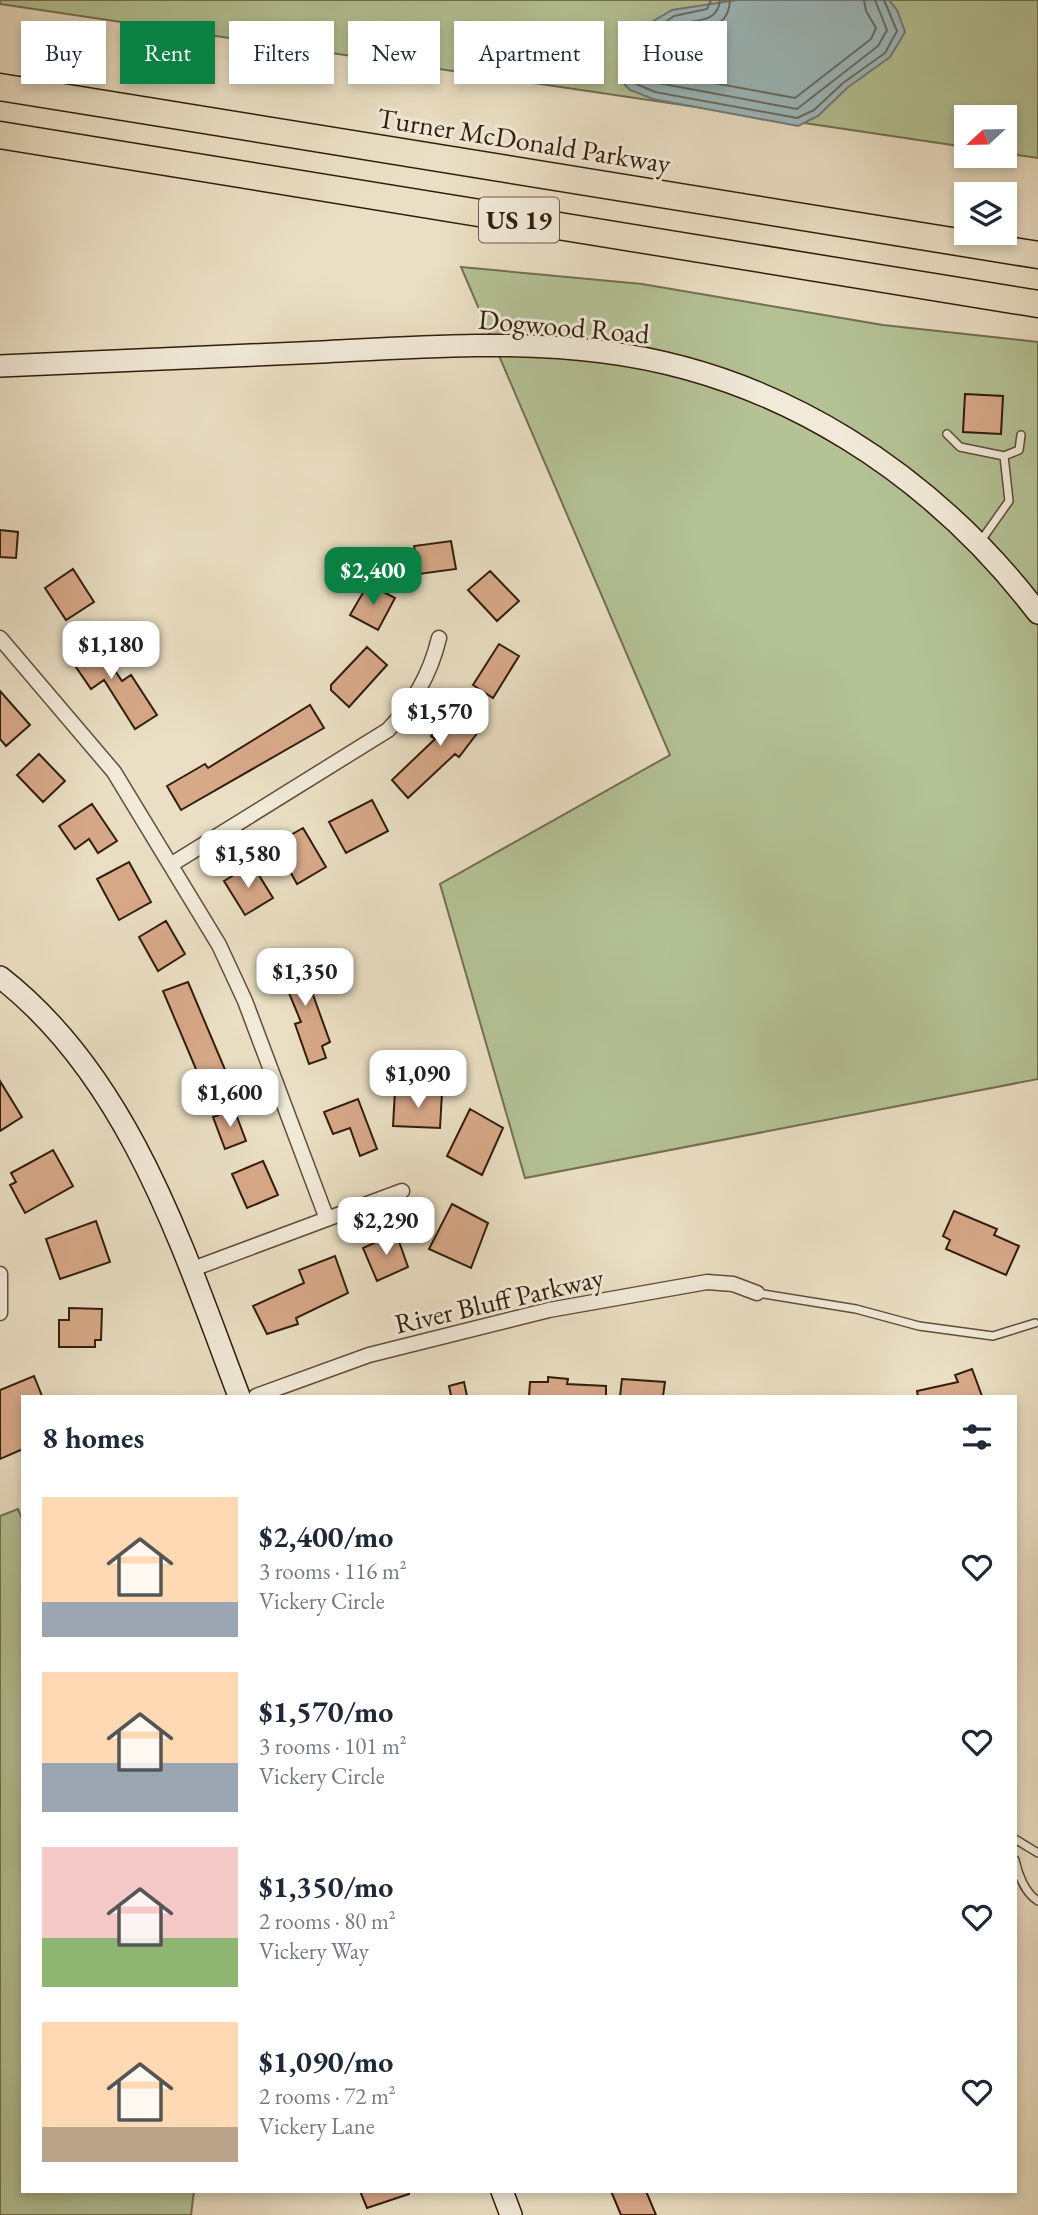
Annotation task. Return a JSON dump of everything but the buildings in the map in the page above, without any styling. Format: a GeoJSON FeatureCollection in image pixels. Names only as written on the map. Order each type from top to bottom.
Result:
{"type":"FeatureCollection","features":[{"type":"Feature","properties":{"kind":"highway","name":"Turner McDonald Parkway"},"geometry":{"type":"LineString","coordinates":[[0,87],[1038,255]]}},
{"type":"Feature","properties":{"kind":"highway","name":"US 19"},"geometry":{"type":"LineString","coordinates":[[0,135],[1038,304]]}},
{"type":"Feature","properties":{"kind":"street","name":"Dogwood Road"},"geometry":{"type":"LineString","coordinates":[[0,366],[483,345],[604,352],[660,362],[762,395],[830,427],[923,491],[979,542],[1038,613]]}},
{"type":"Feature","properties":{"kind":"street"},"geometry":{"type":"LineString","coordinates":[[0,638],[114,772],[172,864],[234,974],[327,1219]]}},
{"type":"Feature","properties":{"kind":"street"},"geometry":{"type":"LineString","coordinates":[[172,864],[388,730],[408,708],[423,685],[439,638]]}},
{"type":"Feature","properties":{"kind":"street"},"geometry":{"type":"LineString","coordinates":[[0,977],[47,1021],[97,1084],[141,1158],[190,1270],[239,1395]]}},
{"type":"Feature","properties":{"kind":"street"},"geometry":{"type":"LineString","coordinates":[[190,1270],[402,1191]]}},
{"type":"Feature","properties":{"kind":"street"},"geometry":{"type":"LineString","coordinates":[[0,1274],[0,1313]]}},
{"type":"Feature","properties":{"kind":"street","name":"River Bluff Parkway"},"geometry":{"type":"LineString","coordinates":[[259,1395],[369,1355],[549,1310],[707,1282],[733,1284],[757,1293]]}},
{"type":"Feature","properties":{"kind":"street"},"geometry":{"type":"LineString","coordinates":[[503,2193],[511,2215]]}},
{"type":"Feature","properties":{"kind":"lane"},"geometry":{"type":"LineString","coordinates":[[947,434],[960,447],[1004,456],[1019,450],[1021,435]]}},
{"type":"Feature","properties":{"kind":"lane"},"geometry":{"type":"LineString","coordinates":[[979,542],[1009,501],[1004,456]]}},
{"type":"Feature","properties":{"kind":"lane"},"geometry":{"type":"LineString","coordinates":[[757,1293],[856,1309],[919,1326],[993,1336],[1035,1323]]}},
{"type":"Feature","properties":{"kind":"lane"},"geometry":{"type":"LineString","coordinates":[[1017,1840],[1038,1853]]}},
{"type":"Feature","properties":{"kind":"lane"},"geometry":{"type":"LineString","coordinates":[[1017,1872],[1032,1897],[1038,1901]]}},
{"type":"Feature","properties":{"kind":"green space"},"geometry":{"type":"Polygon","coordinates":[[[0,0],[1038,0],[1038,158],[1017,155],[1017,105],[954,105],[954,145],[540,84],[604,84],[604,21],[454,21],[454,71],[440,69],[440,21],[348,21],[348,56],[334,53],[334,21],[229,21],[229,38],[215,36],[215,21],[120,22],[0,4],[0,0]]]}},
{"type":"Feature","properties":{"kind":"green space"},"geometry":{"type":"Polygon","coordinates":[[[461,267],[642,284],[883,325],[1038,342],[1038,1079],[525,1178],[440,884],[670,755],[461,267]]]}},
{"type":"Feature","properties":{"kind":"green space"},"geometry":{"type":"Polygon","coordinates":[[[18,1509],[21,1516],[21,2193],[194,2193],[191,2215],[0,2215],[0,1516],[18,1509]]]}},
{"type":"Feature","properties":{"kind":"water"},"geometry":{"type":"Polygon","coordinates":[[[737,0],[889,0],[897,10],[905,32],[890,57],[847,88],[818,116],[798,126],[653,99],[630,90],[625,84],[727,84],[727,21],[653,21],[672,10],[737,0]]]}}]}
